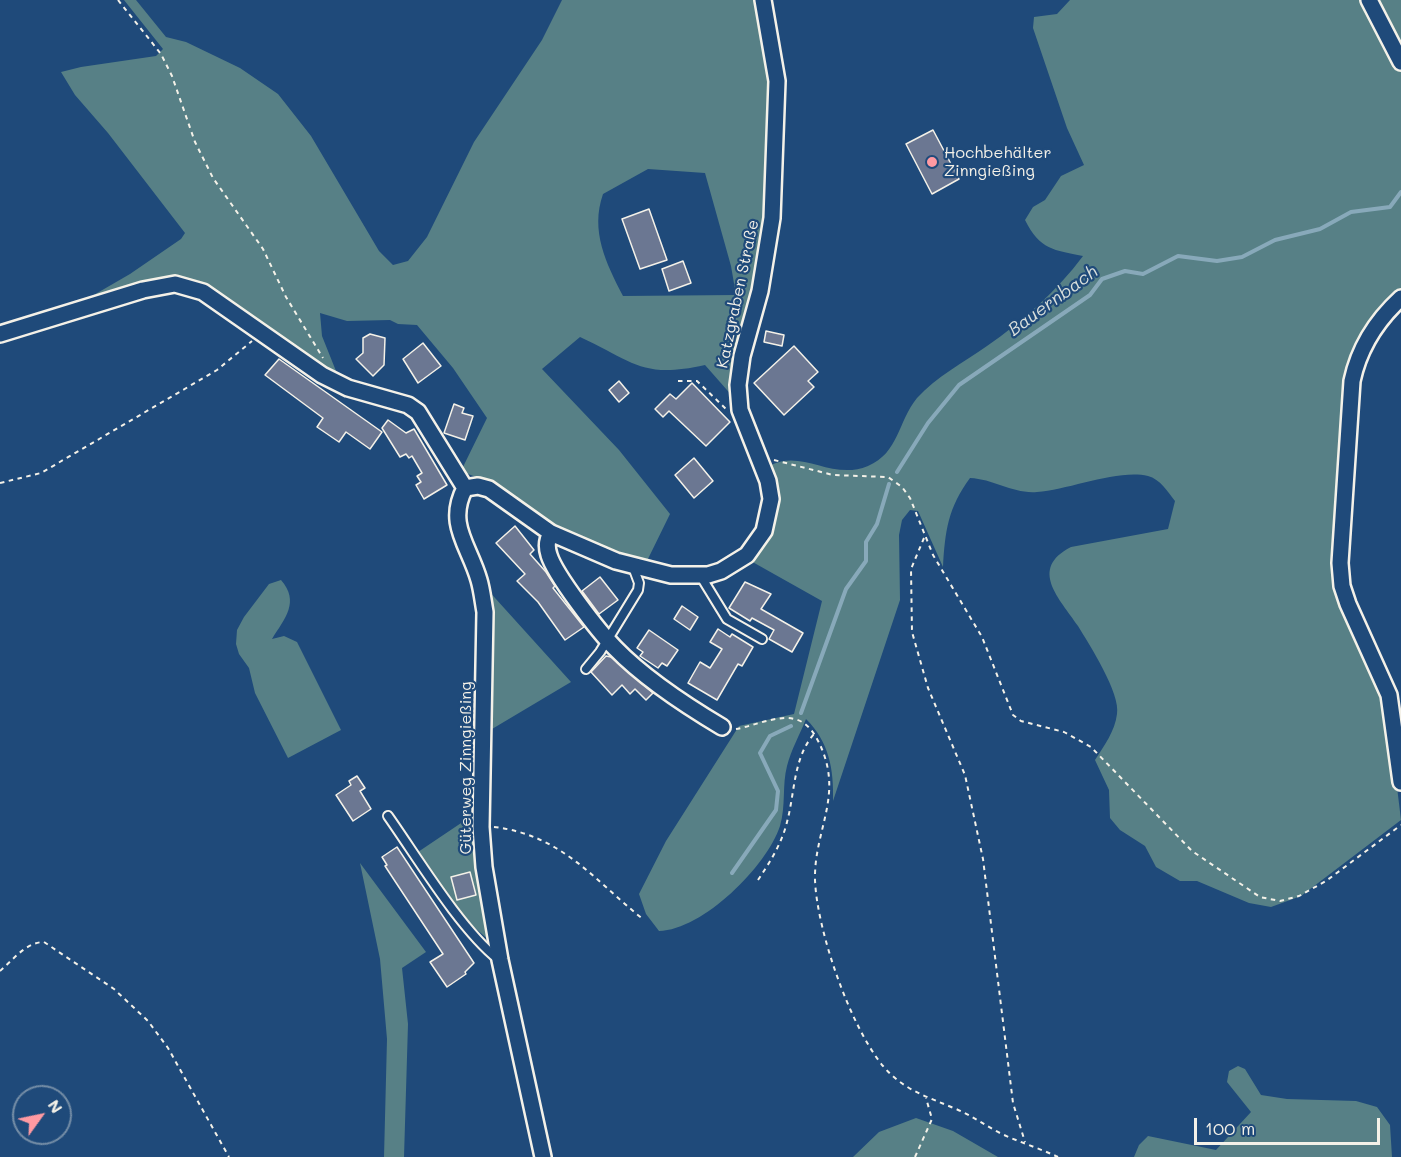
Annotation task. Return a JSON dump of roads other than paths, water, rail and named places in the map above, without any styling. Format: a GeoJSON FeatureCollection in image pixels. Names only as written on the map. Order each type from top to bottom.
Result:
{"type":"FeatureCollection","features":[{"type":"Feature","properties":{"kind":"street","name":"Katzgraben Straße"},"geometry":{"type":"LineString","coordinates":[[465,488],[478,486],[489,489],[551,533],[633,567],[671,575],[700,575],[721,571],[734,564],[758,543],[764,531],[771,499],[762,462],[740,410],[738,385],[742,356],[768,256],[775,185],[777,81],[763,0]]}},
{"type":"Feature","properties":{"kind":"street"},"geometry":{"type":"LineString","coordinates":[[1369,0],[1401,62]]}},
{"type":"Feature","properties":{"kind":"street"},"geometry":{"type":"LineString","coordinates":[[0,333],[143,290],[175,284],[203,292],[322,375],[348,388],[408,405],[418,412],[465,488]]}},
{"type":"Feature","properties":{"kind":"street"},"geometry":{"type":"LineString","coordinates":[[1401,298],[1372,332],[1356,362],[1352,381],[1340,563],[1348,604],[1389,695],[1401,782]]}},
{"type":"Feature","properties":{"kind":"street","name":"Güterweg Zinngießing"},"geometry":{"type":"LineString","coordinates":[[465,488],[459,499],[457,525],[479,580],[485,612],[481,826],[484,867],[500,960],[543,1157]]}},
{"type":"Feature","properties":{"kind":"street"},"geometry":{"type":"LineString","coordinates":[[551,533],[547,542],[549,556],[563,580],[608,640],[644,673],[722,727]]}},
{"type":"Feature","properties":{"kind":"lane"},"geometry":{"type":"LineString","coordinates":[[586,669],[608,640],[639,590],[633,567]]}},
{"type":"Feature","properties":{"kind":"lane"},"geometry":{"type":"LineString","coordinates":[[700,575],[727,619],[762,639]]}},
{"type":"Feature","properties":{"kind":"lane"},"geometry":{"type":"LineString","coordinates":[[388,816],[455,910],[483,945],[500,960]]}},
{"type":"Feature","properties":{"kind":"waterway","name":"Bauernbach"},"geometry":{"type":"LineString","coordinates":[[897,472],[928,423],[959,385],[1090,295],[1102,279],[1125,271],[1143,274],[1178,256],[1217,261],[1242,257],[1275,240],[1320,229],[1351,212],[1390,207],[1401,192]]}},
{"type":"Feature","properties":{"kind":"waterway","name":"Bauernbach"},"geometry":{"type":"LineString","coordinates":[[801,713],[846,589],[866,561],[866,542],[877,524],[889,484]]}},
{"type":"Feature","properties":{"kind":"waterway","name":"Bauernbach"},"geometry":{"type":"LineString","coordinates":[[732,873],[776,810],[778,791],[760,753],[770,736],[791,726]]}},
{"type":"Feature","properties":{"kind":"place","name":"Hochbehälter Zinngießing"},"geometry":{"type":"Point","coordinates":[932,162]}}]}
